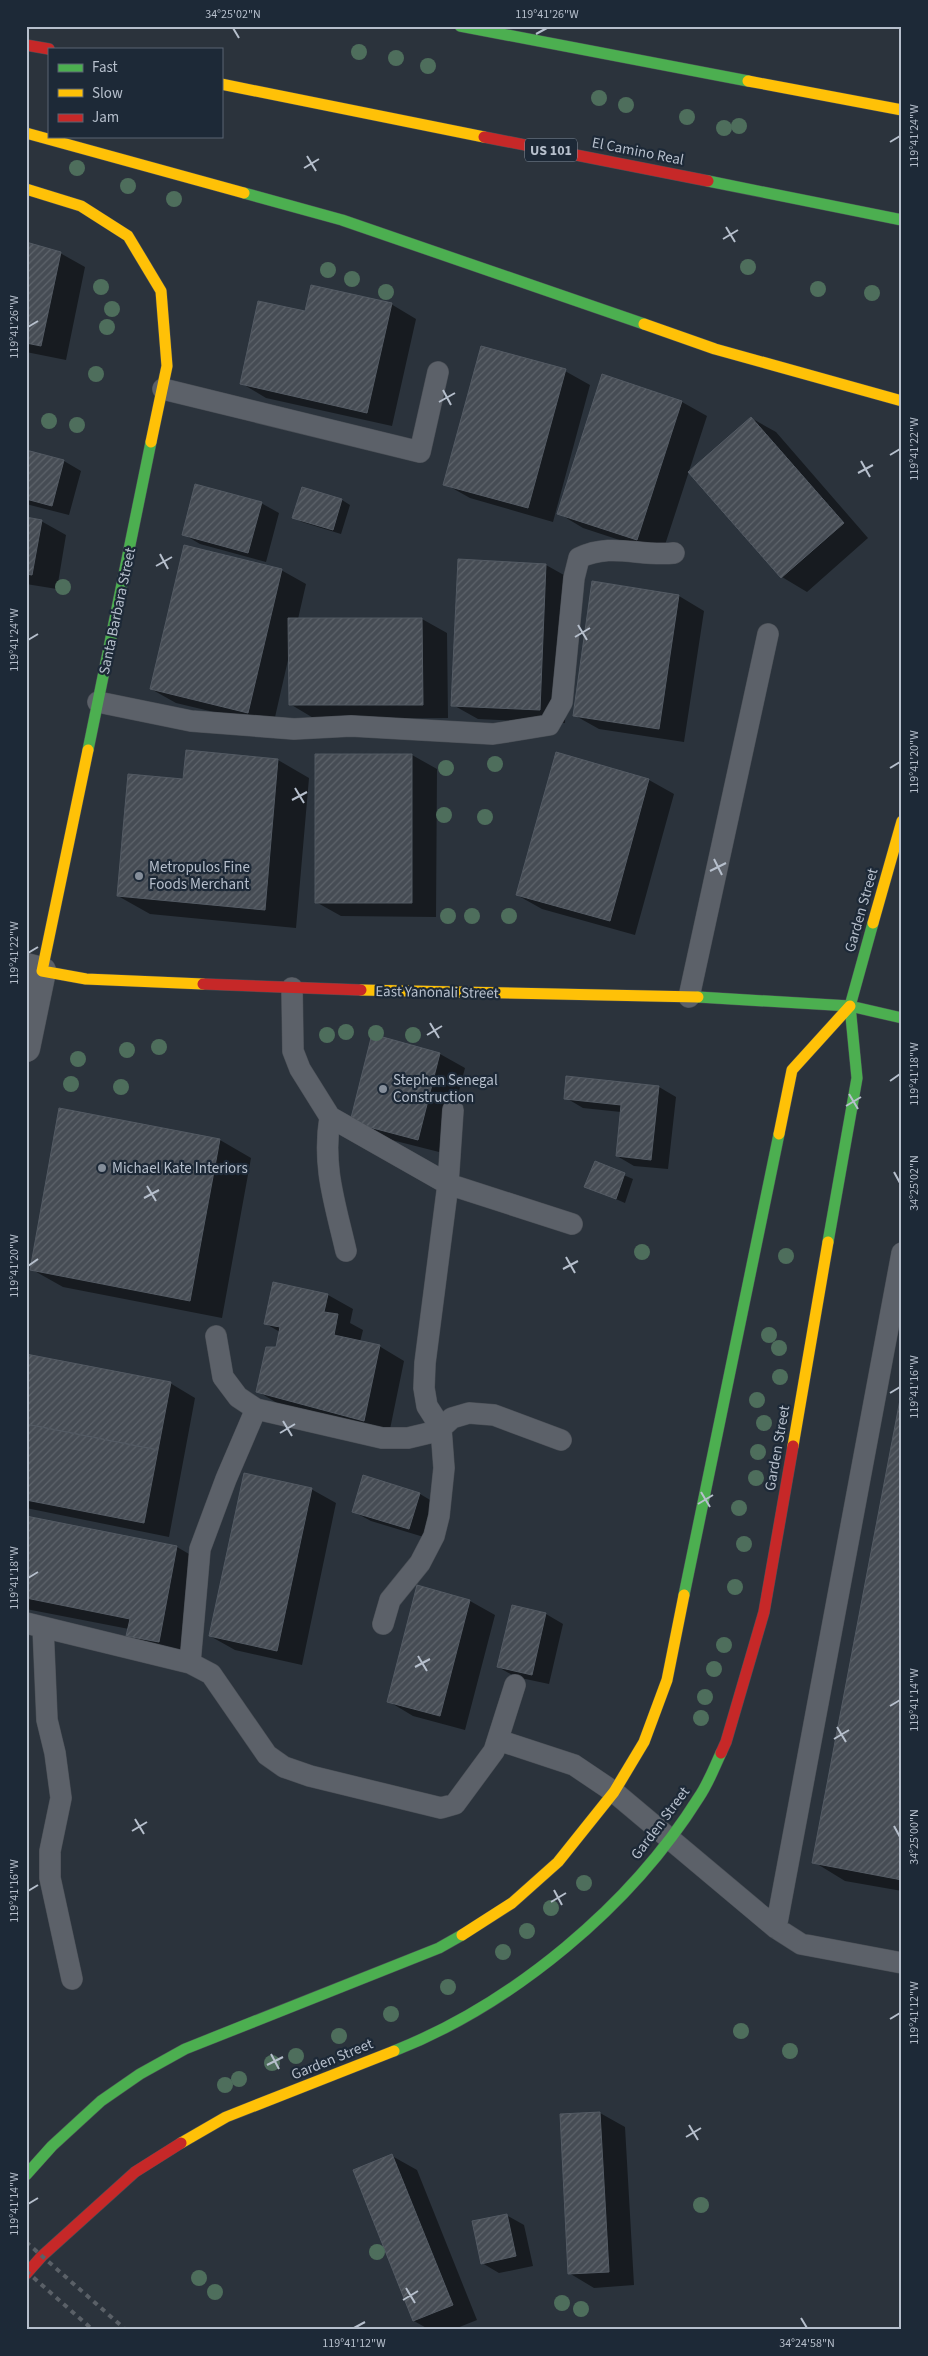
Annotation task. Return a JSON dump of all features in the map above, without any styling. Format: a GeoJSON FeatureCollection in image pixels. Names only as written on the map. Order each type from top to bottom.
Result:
{"type":"FeatureCollection","features":[{"type":"Feature","properties":{"kind":"main road"},"geometry":{"type":"LineString","coordinates":[[460,26],[902,110]]}},
{"type":"Feature","properties":{"kind":"main road"},"geometry":{"type":"LineString","coordinates":[[26,45],[48,50]]}},
{"type":"Feature","properties":{"kind":"main road","name":"El Camino Real"},"geometry":{"type":"LineString","coordinates":[[222,84],[882,214],[902,220]]}},
{"type":"Feature","properties":{"kind":"main road"},"geometry":{"type":"LineString","coordinates":[[26,132],[342,220],[716,349],[902,401]]}},
{"type":"Feature","properties":{"kind":"main road","name":"Santa Barbara Street"},"geometry":{"type":"LineString","coordinates":[[26,189],[81,206],[128,236],[161,292],[167,366],[98,702],[34,969]]}},
{"type":"Feature","properties":{"kind":"main road","name":"Garden Street"},"geometry":{"type":"LineString","coordinates":[[26,2274],[42,2256],[135,2172],[163,2154],[226,2118],[424,2039],[480,2009],[512,1988],[544,1965],[597,1921],[670,1839],[700,1796],[726,1742],[764,1612],[857,1078],[850,1006],[902,821]]}},
{"type":"Feature","properties":{"kind":"main road","name":"East Yanonali Street"},"geometry":{"type":"LineString","coordinates":[[34,969],[86,979],[292,988],[689,997],[850,1006],[902,1018]]}},
{"type":"Feature","properties":{"kind":"main road","name":"Garden Street"},"geometry":{"type":"LineString","coordinates":[[26,2175],[52,2146],[101,2102],[140,2074],[185,2049],[439,1948],[481,1925],[512,1902],[558,1862],[614,1792],[644,1742],[667,1680],[792,1070],[850,1006]]}},
{"type":"Feature","properties":{"kind":"street","name":"Santa Barbara Street"},"geometry":{"type":"LineString","coordinates":[[26,1048],[34,969]]}},
{"type":"Feature","properties":{"kind":"lane"},"geometry":{"type":"LineString","coordinates":[[163,389],[420,452],[438,372]]}},
{"type":"Feature","properties":{"kind":"lane"},"geometry":{"type":"LineString","coordinates":[[98,702],[190,721],[294,730],[351,726],[493,734],[549,724],[562,702],[574,578],[579,558],[594,551],[618,550],[654,555],[674,553]]}},
{"type":"Feature","properties":{"kind":"lane"},"geometry":{"type":"LineString","coordinates":[[689,997],[768,634]]}},
{"type":"Feature","properties":{"kind":"lane"},"geometry":{"type":"LineString","coordinates":[[292,988],[293,1052],[300,1070],[330,1117],[448,1184],[572,1224]]}},
{"type":"Feature","properties":{"kind":"lane"},"geometry":{"type":"LineString","coordinates":[[382,1624],[390,1600],[420,1563],[434,1536],[444,1468],[441,1428],[427,1406],[425,1372],[448,1184],[453,1110]]}},
{"type":"Feature","properties":{"kind":"lane"},"geometry":{"type":"LineString","coordinates":[[330,1117],[326,1143],[328,1173],[346,1251]]}},
{"type":"Feature","properties":{"kind":"lane"},"geometry":{"type":"LineString","coordinates":[[776,1928],[902,1253]]}},
{"type":"Feature","properties":{"kind":"lane"},"geometry":{"type":"LineString","coordinates":[[216,1336],[222,1376],[238,1397],[256,1409],[382,1438],[408,1438],[441,1428],[452,1418],[469,1413],[494,1415],[561,1440]]}},
{"type":"Feature","properties":{"kind":"lane"},"geometry":{"type":"LineString","coordinates":[[190,1663],[200,1549],[226,1479],[256,1409]]}},
{"type":"Feature","properties":{"kind":"lane"},"geometry":{"type":"LineString","coordinates":[[72,1979],[50,1878],[50,1851],[61,1798],[47,1720],[35,1625],[190,1663],[211,1674],[267,1756],[284,1767],[310,1776],[442,1808],[455,1804],[494,1751],[515,1685]]}},
{"type":"Feature","properties":{"kind":"lane"},"geometry":{"type":"LineString","coordinates":[[498,1740],[564,1760],[614,1792],[776,1928],[801,1944],[902,1963]]}},
{"type":"Feature","properties":{"kind":"building"},"geometry":{"type":"Polygon","coordinates":[[[26,242],[61,252],[41,346],[26,343],[26,242]]]}},
{"type":"Feature","properties":{"kind":"building"},"geometry":{"type":"Polygon","coordinates":[[[311,285],[392,303],[367,413],[240,384],[258,301],[305,311],[311,285]]]}},
{"type":"Feature","properties":{"kind":"building"},"geometry":{"type":"Polygon","coordinates":[[[481,346],[566,369],[528,508],[443,485],[481,346]]]}},
{"type":"Feature","properties":{"kind":"building"},"geometry":{"type":"Polygon","coordinates":[[[602,374],[682,401],[637,540],[557,514],[602,374]]]}},
{"type":"Feature","properties":{"kind":"building"},"geometry":{"type":"Polygon","coordinates":[[[751,417],[844,523],[781,578],[688,472],[751,417]]]}},
{"type":"Feature","properties":{"kind":"building"},"geometry":{"type":"Polygon","coordinates":[[[26,450],[64,460],[52,506],[26,499],[26,450]]]}},
{"type":"Feature","properties":{"kind":"building"},"geometry":{"type":"Polygon","coordinates":[[[195,484],[262,502],[248,553],[182,535],[195,484]]]}},
{"type":"Feature","properties":{"kind":"building"},"geometry":{"type":"Polygon","coordinates":[[[302,487],[342,499],[333,530],[292,518],[302,487]]]}},
{"type":"Feature","properties":{"kind":"building"},"geometry":{"type":"Polygon","coordinates":[[[26,517],[42,520],[32,575],[26,574],[26,517]]]}},
{"type":"Feature","properties":{"kind":"building"},"geometry":{"type":"Polygon","coordinates":[[[184,545],[282,569],[248,713],[150,689],[184,545]]]}},
{"type":"Feature","properties":{"kind":"building"},"geometry":{"type":"Polygon","coordinates":[[[458,559],[546,564],[540,710],[451,706],[458,559]]]}},
{"type":"Feature","properties":{"kind":"building"},"geometry":{"type":"Polygon","coordinates":[[[592,581],[679,595],[659,729],[573,716],[592,581]]]}},
{"type":"Feature","properties":{"kind":"building"},"geometry":{"type":"Polygon","coordinates":[[[288,618],[422,618],[423,705],[289,705],[288,618]]]}},
{"type":"Feature","properties":{"kind":"building"},"geometry":{"type":"Polygon","coordinates":[[[186,750],[278,759],[265,910],[117,896],[128,774],[183,779],[186,750]]]}},
{"type":"Feature","properties":{"kind":"building"},"geometry":{"type":"Polygon","coordinates":[[[556,752],[649,779],[610,921],[516,895],[556,752]]]}},
{"type":"Feature","properties":{"kind":"building"},"geometry":{"type":"Polygon","coordinates":[[[315,754],[412,754],[412,903],[315,903],[315,754]]]}},
{"type":"Feature","properties":{"kind":"building"},"geometry":{"type":"Polygon","coordinates":[[[372,1034],[440,1053],[418,1140],[350,1122],[372,1034]]]}},
{"type":"Feature","properties":{"kind":"building"},"geometry":{"type":"Polygon","coordinates":[[[566,1076],[659,1086],[651,1160],[616,1156],[621,1105],[564,1099],[566,1076]]]}},
{"type":"Feature","properties":{"kind":"building"},"geometry":{"type":"Polygon","coordinates":[[[59,1108],[220,1139],[190,1301],[30,1270],[59,1108]]]}},
{"type":"Feature","properties":{"kind":"building"},"geometry":{"type":"Polygon","coordinates":[[[595,1161],[625,1173],[616,1199],[584,1187],[595,1161]]]}},
{"type":"Feature","properties":{"kind":"building"},"geometry":{"type":"Polygon","coordinates":[[[273,1282],[328,1294],[324,1312],[338,1314],[334,1335],[380,1345],[364,1421],[256,1392],[266,1347],[276,1347],[280,1327],[264,1324],[273,1282]]]}},
{"type":"Feature","properties":{"kind":"building"},"geometry":{"type":"Polygon","coordinates":[[[26,1354],[171,1382],[158,1450],[26,1424],[26,1354]]]}},
{"type":"Feature","properties":{"kind":"building"},"geometry":{"type":"Polygon","coordinates":[[[902,1389],[902,1880],[812,1863],[902,1389]]]}},
{"type":"Feature","properties":{"kind":"building"},"geometry":{"type":"Polygon","coordinates":[[[26,1424],[158,1450],[144,1523],[26,1500],[26,1424]]]}},
{"type":"Feature","properties":{"kind":"building"},"geometry":{"type":"Polygon","coordinates":[[[244,1473],[312,1488],[277,1651],[209,1636],[244,1473]]]}},
{"type":"Feature","properties":{"kind":"building"},"geometry":{"type":"Polygon","coordinates":[[[363,1475],[420,1493],[409,1529],[352,1512],[363,1475]]]}},
{"type":"Feature","properties":{"kind":"building"},"geometry":{"type":"Polygon","coordinates":[[[26,1516],[177,1546],[159,1642],[126,1636],[130,1619],[26,1598],[26,1516]]]}},
{"type":"Feature","properties":{"kind":"building"},"geometry":{"type":"Polygon","coordinates":[[[417,1585],[470,1600],[440,1716],[387,1702],[417,1585]]]}},
{"type":"Feature","properties":{"kind":"building"},"geometry":{"type":"Polygon","coordinates":[[[512,1605],[546,1613],[532,1675],[497,1667],[512,1605]]]}},
{"type":"Feature","properties":{"kind":"building"},"geometry":{"type":"Polygon","coordinates":[[[600,2112],[609,2272],[568,2274],[560,2114],[600,2112]]]}},
{"type":"Feature","properties":{"kind":"building"},"geometry":{"type":"Polygon","coordinates":[[[392,2154],[453,2305],[413,2321],[353,2170],[392,2154]]]}},
{"type":"Feature","properties":{"kind":"building"},"geometry":{"type":"Polygon","coordinates":[[[507,2214],[516,2256],[481,2264],[472,2221],[507,2214]]]}},
{"type":"Feature","properties":{"kind":"railway"},"geometry":{"type":"LineString","coordinates":[[26,2242],[126,2330]]}},
{"type":"Feature","properties":{"kind":"railway"},"geometry":{"type":"LineString","coordinates":[[26,2271],[93,2330]]}},
{"type":"Feature","properties":{"kind":"traffic: fast"},"geometry":{"type":"LineString","coordinates":[[460,26],[748,81]]}},
{"type":"Feature","properties":{"kind":"traffic: fast"},"geometry":{"type":"LineString","coordinates":[[708,181],[902,220]]}},
{"type":"Feature","properties":{"kind":"traffic: fast"},"geometry":{"type":"LineString","coordinates":[[244,193],[342,220],[644,324]]}},
{"type":"Feature","properties":{"kind":"traffic: fast"},"geometry":{"type":"LineString","coordinates":[[88,750],[151,442]]}},
{"type":"Feature","properties":{"kind":"traffic: fast"},"geometry":{"type":"LineString","coordinates":[[828,1242],[857,1078],[850,1006],[873,923]]}},
{"type":"Feature","properties":{"kind":"traffic: fast"},"geometry":{"type":"LineString","coordinates":[[698,997],[850,1006],[902,1018]]}},
{"type":"Feature","properties":{"kind":"traffic: fast"},"geometry":{"type":"LineString","coordinates":[[684,1595],[779,1134]]}},
{"type":"Feature","properties":{"kind":"traffic: fast"},"geometry":{"type":"LineString","coordinates":[[394,2051],[438,2031],[482,2007],[525,1979],[566,1947],[604,1913],[639,1876],[671,1837],[702,1792],[721,1753]]}},
{"type":"Feature","properties":{"kind":"traffic: fast"},"geometry":{"type":"LineString","coordinates":[[26,2175],[52,2146],[101,2101],[140,2074],[185,2049],[439,1948],[462,1935]]}},
{"type":"Feature","properties":{"kind":"traffic: slow"},"geometry":{"type":"LineString","coordinates":[[748,81],[902,110]]}},
{"type":"Feature","properties":{"kind":"traffic: slow"},"geometry":{"type":"LineString","coordinates":[[222,84],[484,137]]}},
{"type":"Feature","properties":{"kind":"traffic: slow"},"geometry":{"type":"LineString","coordinates":[[26,133],[244,193]]}},
{"type":"Feature","properties":{"kind":"traffic: slow"},"geometry":{"type":"LineString","coordinates":[[26,189],[81,206],[128,236],[161,291],[167,366],[151,442]]}},
{"type":"Feature","properties":{"kind":"traffic: slow"},"geometry":{"type":"LineString","coordinates":[[644,324],[715,349],[902,401]]}},
{"type":"Feature","properties":{"kind":"traffic: slow"},"geometry":{"type":"LineString","coordinates":[[88,750],[42,971],[86,979],[203,984]]}},
{"type":"Feature","properties":{"kind":"traffic: slow"},"geometry":{"type":"LineString","coordinates":[[873,923],[902,821]]}},
{"type":"Feature","properties":{"kind":"traffic: slow"},"geometry":{"type":"LineString","coordinates":[[361,990],[698,997]]}},
{"type":"Feature","properties":{"kind":"traffic: slow"},"geometry":{"type":"LineString","coordinates":[[779,1134],[792,1070],[850,1006]]}},
{"type":"Feature","properties":{"kind":"traffic: slow"},"geometry":{"type":"LineString","coordinates":[[793,1446],[828,1242]]}},
{"type":"Feature","properties":{"kind":"traffic: slow"},"geometry":{"type":"LineString","coordinates":[[462,1935],[512,1903],[558,1862],[614,1792],[644,1742],[667,1680],[684,1595]]}},
{"type":"Feature","properties":{"kind":"traffic: slow"},"geometry":{"type":"LineString","coordinates":[[181,2143],[226,2117],[394,2051]]}},
{"type":"Feature","properties":{"kind":"traffic: jam"},"geometry":{"type":"LineString","coordinates":[[26,45],[48,49]]}},
{"type":"Feature","properties":{"kind":"traffic: jam"},"geometry":{"type":"LineString","coordinates":[[484,137],[708,181]]}},
{"type":"Feature","properties":{"kind":"traffic: jam"},"geometry":{"type":"LineString","coordinates":[[203,984],[361,990]]}},
{"type":"Feature","properties":{"kind":"traffic: jam"},"geometry":{"type":"LineString","coordinates":[[721,1753],[726,1742],[764,1612],[793,1446]]}},
{"type":"Feature","properties":{"kind":"traffic: jam"},"geometry":{"type":"LineString","coordinates":[[26,2274],[42,2256],[135,2172],[181,2143]]}},
{"type":"Feature","properties":{"kind":"place","name":"Metropulos Fine Foods Merchant"},"geometry":{"type":"Point","coordinates":[139,876]}},
{"type":"Feature","properties":{"kind":"place","name":"Stephen Senegal Construction"},"geometry":{"type":"Point","coordinates":[383,1089]}},
{"type":"Feature","properties":{"kind":"place","name":"Michael Kate Interiors"},"geometry":{"type":"Point","coordinates":[102,1168]}}]}
